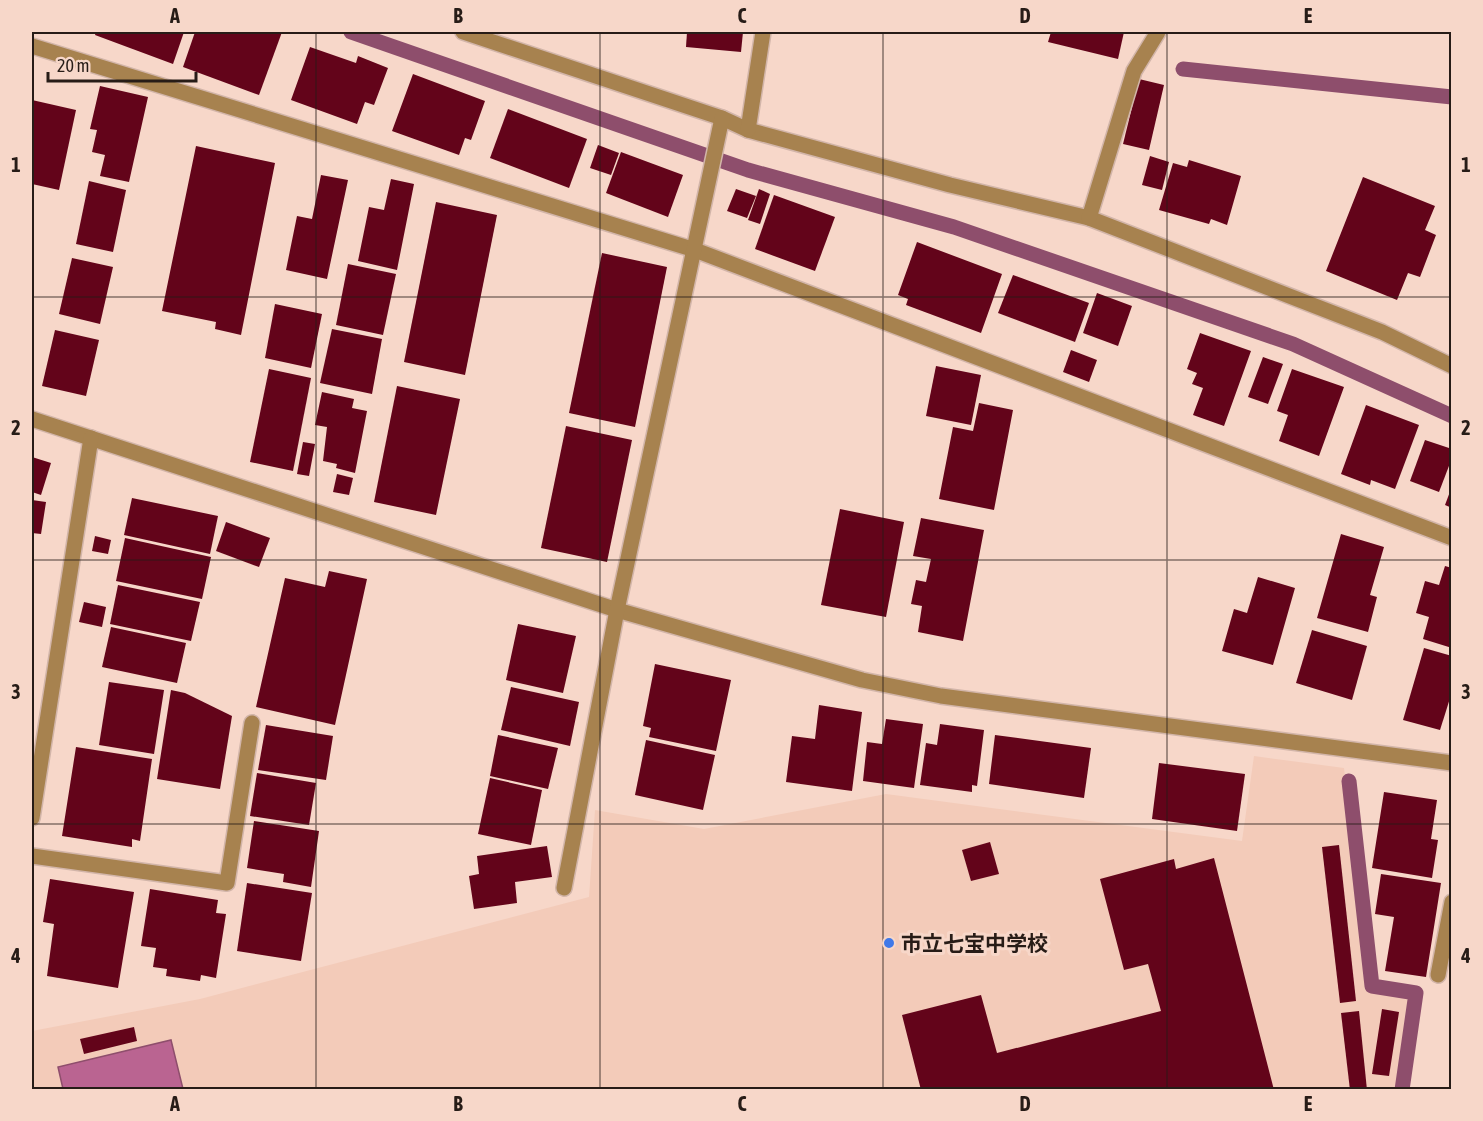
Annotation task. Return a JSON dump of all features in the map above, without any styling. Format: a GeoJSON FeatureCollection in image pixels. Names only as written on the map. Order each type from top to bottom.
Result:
{"type":"FeatureCollection","features":[{"type":"Feature","properties":{"kind":"street"},"geometry":{"type":"LineString","coordinates":[[463,32],[722,118],[748,130],[950,185],[1089,218],[1382,332],[1452,366]]}},
{"type":"Feature","properties":{"kind":"street"},"geometry":{"type":"LineString","coordinates":[[748,130],[763,32]]}},
{"type":"Feature","properties":{"kind":"street"},"geometry":{"type":"LineString","coordinates":[[1089,218],[1134,71],[1158,32]]}},
{"type":"Feature","properties":{"kind":"street"},"geometry":{"type":"LineString","coordinates":[[32,46],[695,250],[1452,538]]}},
{"type":"Feature","properties":{"kind":"street"},"geometry":{"type":"LineString","coordinates":[[564,888],[617,610],[722,118]]}},
{"type":"Feature","properties":{"kind":"street"},"geometry":{"type":"LineString","coordinates":[[32,419],[617,610],[862,680],[941,696],[1451,761]]}},
{"type":"Feature","properties":{"kind":"street"},"geometry":{"type":"LineString","coordinates":[[32,818],[92,438]]}},
{"type":"Feature","properties":{"kind":"street"},"geometry":{"type":"LineString","coordinates":[[32,856],[227,883],[252,723]]}},
{"type":"Feature","properties":{"kind":"street"},"geometry":{"type":"LineString","coordinates":[[1438,975],[1452,902]]}},
{"type":"Feature","properties":{"kind":"shaded area","name":"市立七宝中学校"},"geometry":{"type":"Polygon","coordinates":[[[1254,756],[1344,768],[1369,988],[1413,995],[1399,1090],[33,1090],[32,1031],[200,999],[589,897],[595,810],[704,829],[886,794],[1242,841],[1254,756]]]}},
{"type":"Feature","properties":{"kind":"shaded area"},"geometry":{"type":"Polygon","coordinates":[[[171,1040],[183,1089],[63,1089],[58,1067],[171,1040]]]}},
{"type":"Feature","properties":{"kind":"building"},"geometry":{"type":"Polygon","coordinates":[[[96,32],[184,32],[173,64],[95,35],[96,32]]]}},
{"type":"Feature","properties":{"kind":"building"},"geometry":{"type":"Polygon","coordinates":[[[195,32],[282,32],[259,95],[183,67],[195,32]]]}},
{"type":"Feature","properties":{"kind":"building"},"geometry":{"type":"Polygon","coordinates":[[[687,32],[743,32],[741,52],[686,47],[687,32]]]}},
{"type":"Feature","properties":{"kind":"building"},"geometry":{"type":"Polygon","coordinates":[[[1051,32],[1124,32],[1118,59],[1048,42],[1051,32]]]}},
{"type":"Feature","properties":{"kind":"building"},"geometry":{"type":"Polygon","coordinates":[[[310,47],[356,63],[358,56],[388,68],[374,105],[365,102],[357,124],[291,100],[310,47]]]}},
{"type":"Feature","properties":{"kind":"building"},"geometry":{"type":"Polygon","coordinates":[[[413,74],[485,101],[471,140],[465,138],[459,155],[392,131],[413,74]]]}},
{"type":"Feature","properties":{"kind":"building"},"geometry":{"type":"Polygon","coordinates":[[[1139,79],[1164,85],[1149,150],[1123,144],[1139,79]]]}},
{"type":"Feature","properties":{"kind":"building"},"geometry":{"type":"Polygon","coordinates":[[[100,86],[148,97],[129,182],[100,176],[105,155],[92,152],[97,130],[90,129],[100,86]]]}},
{"type":"Feature","properties":{"kind":"building"},"geometry":{"type":"Polygon","coordinates":[[[32,100],[76,110],[59,190],[32,184],[32,100]]]}},
{"type":"Feature","properties":{"kind":"building"},"geometry":{"type":"Polygon","coordinates":[[[508,109],[587,139],[569,188],[490,158],[508,109]]]}},
{"type":"Feature","properties":{"kind":"building"},"geometry":{"type":"Polygon","coordinates":[[[598,145],[619,153],[611,175],[590,168],[598,145]]]}},
{"type":"Feature","properties":{"kind":"building"},"geometry":{"type":"Polygon","coordinates":[[[196,146],[275,163],[241,335],[215,329],[216,322],[162,311],[196,146]]]}},
{"type":"Feature","properties":{"kind":"building"},"geometry":{"type":"Polygon","coordinates":[[[621,152],[683,175],[668,217],[606,193],[621,152]]]}},
{"type":"Feature","properties":{"kind":"building"},"geometry":{"type":"Polygon","coordinates":[[[1150,156],[1169,162],[1162,190],[1142,185],[1150,156]]]}},
{"type":"Feature","properties":{"kind":"building"},"geometry":{"type":"Polygon","coordinates":[[[1189,160],[1241,176],[1227,225],[1211,219],[1209,224],[1159,210],[1173,163],[1187,167],[1189,160]]]}},
{"type":"Feature","properties":{"kind":"building"},"geometry":{"type":"Polygon","coordinates":[[[321,175],[348,180],[327,279],[286,270],[297,216],[312,219],[321,175]]]}},
{"type":"Feature","properties":{"kind":"building"},"geometry":{"type":"Polygon","coordinates":[[[1363,177],[1435,206],[1425,230],[1436,235],[1420,277],[1408,273],[1397,300],[1326,271],[1363,177]]]}},
{"type":"Feature","properties":{"kind":"building"},"geometry":{"type":"Polygon","coordinates":[[[391,179],[414,184],[397,270],[358,261],[369,207],[384,210],[391,179]]]}},
{"type":"Feature","properties":{"kind":"building"},"geometry":{"type":"Polygon","coordinates":[[[89,181],[126,190],[113,252],[76,244],[89,181]]]}},
{"type":"Feature","properties":{"kind":"building"},"geometry":{"type":"Polygon","coordinates":[[[736,189],[756,196],[747,218],[727,211],[736,189]]]}},
{"type":"Feature","properties":{"kind":"building"},"geometry":{"type":"Polygon","coordinates":[[[759,189],[770,194],[760,224],[748,220],[759,189]]]}},
{"type":"Feature","properties":{"kind":"building"},"geometry":{"type":"Polygon","coordinates":[[[774,195],[835,217],[815,271],[755,249],[774,195]]]}},
{"type":"Feature","properties":{"kind":"building"},"geometry":{"type":"Polygon","coordinates":[[[436,202],[497,215],[465,375],[404,362],[436,202]]]}},
{"type":"Feature","properties":{"kind":"building"},"geometry":{"type":"Polygon","coordinates":[[[917,242],[1002,274],[981,333],[906,305],[908,299],[898,295],[917,242]]]}},
{"type":"Feature","properties":{"kind":"building"},"geometry":{"type":"Polygon","coordinates":[[[602,253],[667,267],[635,427],[569,413],[602,253]]]}},
{"type":"Feature","properties":{"kind":"building"},"geometry":{"type":"Polygon","coordinates":[[[72,258],[113,267],[100,324],[59,314],[72,258]]]}},
{"type":"Feature","properties":{"kind":"building"},"geometry":{"type":"Polygon","coordinates":[[[348,264],[396,274],[383,335],[336,325],[348,264]]]}},
{"type":"Feature","properties":{"kind":"building"},"geometry":{"type":"Polygon","coordinates":[[[1013,275],[1089,303],[1075,342],[998,313],[1013,275]]]}},
{"type":"Feature","properties":{"kind":"building"},"geometry":{"type":"Polygon","coordinates":[[[1097,293],[1132,306],[1118,346],[1083,333],[1097,293]]]}},
{"type":"Feature","properties":{"kind":"building"},"geometry":{"type":"Polygon","coordinates":[[[275,304],[322,314],[311,368],[265,358],[275,304]]]}},
{"type":"Feature","properties":{"kind":"building"},"geometry":{"type":"Polygon","coordinates":[[[332,329],[382,339],[372,394],[320,383],[332,329]]]}},
{"type":"Feature","properties":{"kind":"building"},"geometry":{"type":"Polygon","coordinates":[[[55,330],[99,340],[86,396],[42,386],[55,330]]]}},
{"type":"Feature","properties":{"kind":"building"},"geometry":{"type":"Polygon","coordinates":[[[1200,333],[1251,351],[1224,426],[1193,415],[1203,388],[1192,384],[1197,373],[1187,369],[1200,333]]]}},
{"type":"Feature","properties":{"kind":"building"},"geometry":{"type":"Polygon","coordinates":[[[1071,350],[1097,360],[1089,382],[1063,372],[1071,350]]]}},
{"type":"Feature","properties":{"kind":"building"},"geometry":{"type":"Polygon","coordinates":[[[1263,357],[1283,364],[1268,404],[1248,397],[1263,357]]]}},
{"type":"Feature","properties":{"kind":"building"},"geometry":{"type":"Polygon","coordinates":[[[936,366],[981,375],[971,425],[926,416],[936,366]]]}},
{"type":"Feature","properties":{"kind":"building"},"geometry":{"type":"Polygon","coordinates":[[[269,369],[311,378],[293,471],[250,462],[269,369]]]}},
{"type":"Feature","properties":{"kind":"building"},"geometry":{"type":"Polygon","coordinates":[[[1292,369],[1344,387],[1319,456],[1279,441],[1288,415],[1277,411],[1292,369]]]}},
{"type":"Feature","properties":{"kind":"building"},"geometry":{"type":"Polygon","coordinates":[[[397,386],[460,399],[436,515],[374,502],[397,386]]]}},
{"type":"Feature","properties":{"kind":"building"},"geometry":{"type":"Polygon","coordinates":[[[322,392],[354,399],[352,408],[367,411],[355,473],[336,468],[337,464],[323,461],[327,427],[315,425],[322,392]]]}},
{"type":"Feature","properties":{"kind":"building"},"geometry":{"type":"Polygon","coordinates":[[[979,403],[1013,410],[994,510],[939,499],[953,427],[973,431],[979,403]]]}},
{"type":"Feature","properties":{"kind":"building"},"geometry":{"type":"Polygon","coordinates":[[[1366,405],[1419,425],[1395,489],[1371,480],[1370,485],[1341,474],[1366,405]]]}},
{"type":"Feature","properties":{"kind":"building"},"geometry":{"type":"Polygon","coordinates":[[[566,426],[632,440],[607,562],[541,548],[566,426]]]}},
{"type":"Feature","properties":{"kind":"building"},"geometry":{"type":"Polygon","coordinates":[[[1425,440],[1452,449],[1452,458],[1439,492],[1410,481],[1425,440]]]}},
{"type":"Feature","properties":{"kind":"building"},"geometry":{"type":"Polygon","coordinates":[[[303,442],[315,444],[309,476],[297,474],[303,442]]]}},
{"type":"Feature","properties":{"kind":"building"},"geometry":{"type":"Polygon","coordinates":[[[32,457],[51,463],[41,495],[32,492],[32,457]]]}},
{"type":"Feature","properties":{"kind":"building"},"geometry":{"type":"Polygon","coordinates":[[[337,474],[353,478],[349,495],[333,492],[337,474]]]}},
{"type":"Feature","properties":{"kind":"building"},"geometry":{"type":"Polygon","coordinates":[[[1452,489],[1452,508],[1445,505],[1452,489]]]}},
{"type":"Feature","properties":{"kind":"building"},"geometry":{"type":"Polygon","coordinates":[[[132,498],[218,516],[210,554],[124,535],[132,498]]]}},
{"type":"Feature","properties":{"kind":"building"},"geometry":{"type":"Polygon","coordinates":[[[32,500],[46,502],[41,534],[32,533],[32,500]]]}},
{"type":"Feature","properties":{"kind":"building"},"geometry":{"type":"Polygon","coordinates":[[[840,509],[904,522],[886,617],[821,605],[840,509]]]}},
{"type":"Feature","properties":{"kind":"building"},"geometry":{"type":"Polygon","coordinates":[[[921,518],[984,530],[963,641],[918,632],[922,606],[911,604],[916,580],[926,582],[931,559],[913,556],[921,518]]]}},
{"type":"Feature","properties":{"kind":"building"},"geometry":{"type":"Polygon","coordinates":[[[226,522],[270,538],[259,567],[216,551],[226,522]]]}},
{"type":"Feature","properties":{"kind":"building"},"geometry":{"type":"Polygon","coordinates":[[[1341,534],[1384,547],[1370,595],[1377,597],[1368,632],[1317,618],[1341,534]]]}},
{"type":"Feature","properties":{"kind":"building"},"geometry":{"type":"Polygon","coordinates":[[[95,536],[111,540],[108,554],[92,551],[95,536]]]}},
{"type":"Feature","properties":{"kind":"building"},"geometry":{"type":"Polygon","coordinates":[[[125,538],[211,557],[202,599],[116,581],[125,538]]]}},
{"type":"Feature","properties":{"kind":"building"},"geometry":{"type":"Polygon","coordinates":[[[1445,566],[1452,568],[1452,648],[1423,639],[1429,617],[1416,613],[1425,581],[1439,585],[1445,566]]]}},
{"type":"Feature","properties":{"kind":"building"},"geometry":{"type":"Polygon","coordinates":[[[329,571],[367,579],[335,725],[256,707],[285,578],[325,587],[329,571]]]}},
{"type":"Feature","properties":{"kind":"building"},"geometry":{"type":"Polygon","coordinates":[[[1258,577],[1295,588],[1273,665],[1222,651],[1234,609],[1247,613],[1258,577]]]}},
{"type":"Feature","properties":{"kind":"building"},"geometry":{"type":"Polygon","coordinates":[[[118,585],[200,602],[191,641],[110,624],[118,585]]]}},
{"type":"Feature","properties":{"kind":"building"},"geometry":{"type":"Polygon","coordinates":[[[84,602],[106,607],[102,627],[79,622],[84,602]]]}},
{"type":"Feature","properties":{"kind":"building"},"geometry":{"type":"Polygon","coordinates":[[[518,624],[576,636],[563,693],[506,680],[518,624]]]}},
{"type":"Feature","properties":{"kind":"building"},"geometry":{"type":"Polygon","coordinates":[[[111,627],[186,643],[177,683],[102,667],[111,627]]]}},
{"type":"Feature","properties":{"kind":"building"},"geometry":{"type":"Polygon","coordinates":[[[1312,630],[1367,646],[1352,700],[1296,683],[1312,630]]]}},
{"type":"Feature","properties":{"kind":"building"},"geometry":{"type":"Polygon","coordinates":[[[1424,648],[1452,656],[1452,692],[1440,730],[1403,720],[1424,648]]]}},
{"type":"Feature","properties":{"kind":"building"},"geometry":{"type":"Polygon","coordinates":[[[655,664],[731,680],[716,751],[649,737],[651,728],[643,726],[655,664]]]}},
{"type":"Feature","properties":{"kind":"building"},"geometry":{"type":"Polygon","coordinates":[[[109,682],[164,690],[154,754],[99,745],[109,682]]]}},
{"type":"Feature","properties":{"kind":"building"},"geometry":{"type":"Polygon","coordinates":[[[511,687],[579,702],[570,746],[501,730],[511,687]]]}},
{"type":"Feature","properties":{"kind":"building"},"geometry":{"type":"Polygon","coordinates":[[[171,690],[185,693],[232,716],[220,789],[157,779],[171,690]]]}},
{"type":"Feature","properties":{"kind":"building"},"geometry":{"type":"Polygon","coordinates":[[[819,705],[862,712],[852,791],[786,782],[792,736],[815,739],[819,705]]]}},
{"type":"Feature","properties":{"kind":"building"},"geometry":{"type":"Polygon","coordinates":[[[886,719],[923,724],[914,788],[863,781],[867,742],[882,744],[886,719]]]}},
{"type":"Feature","properties":{"kind":"building"},"geometry":{"type":"Polygon","coordinates":[[[940,724],[984,730],[977,786],[972,785],[972,792],[920,785],[926,743],[937,745],[940,724]]]}},
{"type":"Feature","properties":{"kind":"building"},"geometry":{"type":"Polygon","coordinates":[[[266,725],[333,736],[326,780],[258,770],[266,725]]]}},
{"type":"Feature","properties":{"kind":"building"},"geometry":{"type":"Polygon","coordinates":[[[498,735],[558,748],[548,789],[490,776],[498,735]]]}},
{"type":"Feature","properties":{"kind":"building"},"geometry":{"type":"Polygon","coordinates":[[[995,735],[1091,748],[1084,798],[989,784],[995,735]]]}},
{"type":"Feature","properties":{"kind":"building"},"geometry":{"type":"Polygon","coordinates":[[[646,740],[715,755],[703,810],[635,795],[646,740]]]}},
{"type":"Feature","properties":{"kind":"building"},"geometry":{"type":"Polygon","coordinates":[[[76,747],[152,759],[140,841],[132,839],[132,847],[62,836],[76,747]]]}},
{"type":"Feature","properties":{"kind":"building"},"geometry":{"type":"Polygon","coordinates":[[[1159,763],[1245,774],[1237,831],[1152,819],[1159,763]]]}},
{"type":"Feature","properties":{"kind":"building"},"geometry":{"type":"Polygon","coordinates":[[[257,773],[316,783],[309,825],[250,816],[257,773]]]}},
{"type":"Feature","properties":{"kind":"building"},"geometry":{"type":"Polygon","coordinates":[[[490,778],[542,790],[531,845],[478,834],[490,778]]]}},
{"type":"Feature","properties":{"kind":"building"},"geometry":{"type":"Polygon","coordinates":[[[1384,792],[1437,800],[1431,839],[1438,840],[1432,878],[1372,868],[1384,792]]]}},
{"type":"Feature","properties":{"kind":"building"},"geometry":{"type":"Polygon","coordinates":[[[254,821],[319,831],[311,887],[283,882],[284,874],[247,868],[254,821]]]}},
{"type":"Feature","properties":{"kind":"building"},"geometry":{"type":"Polygon","coordinates":[[[990,842],[999,874],[971,881],[962,850],[990,842]]]}},
{"type":"Feature","properties":{"kind":"building"},"geometry":{"type":"Polygon","coordinates":[[[1339,845],[1356,1001],[1340,1003],[1322,847],[1339,845]]]}},
{"type":"Feature","properties":{"kind":"building"},"geometry":{"type":"Polygon","coordinates":[[[547,846],[552,877],[515,882],[517,903],[474,909],[469,876],[479,874],[477,856],[547,846]]]}},
{"type":"Feature","properties":{"kind":"building"},"geometry":{"type":"Polygon","coordinates":[[[1214,858],[1274,1090],[921,1090],[902,1015],[981,995],[997,1053],[1161,1011],[1148,964],[1124,970],[1100,879],[1174,859],[1176,869],[1214,858]]]}},
{"type":"Feature","properties":{"kind":"building"},"geometry":{"type":"Polygon","coordinates":[[[1381,874],[1441,883],[1426,977],[1385,971],[1394,917],[1375,914],[1381,874]]]}},
{"type":"Feature","properties":{"kind":"building"},"geometry":{"type":"Polygon","coordinates":[[[50,879],[134,892],[118,988],[47,976],[54,924],[43,922],[50,879]]]}},
{"type":"Feature","properties":{"kind":"building"},"geometry":{"type":"Polygon","coordinates":[[[247,883],[312,893],[301,961],[237,951],[247,883]]]}},
{"type":"Feature","properties":{"kind":"building"},"geometry":{"type":"Polygon","coordinates":[[[150,889],[218,900],[216,913],[226,914],[216,978],[201,975],[200,981],[166,976],[167,969],[153,967],[156,948],[141,946],[150,889]]]}},
{"type":"Feature","properties":{"kind":"building"},"geometry":{"type":"Polygon","coordinates":[[[1382,1009],[1399,1012],[1389,1076],[1372,1074],[1382,1009]]]}},
{"type":"Feature","properties":{"kind":"building"},"geometry":{"type":"Polygon","coordinates":[[[1359,1011],[1367,1090],[1350,1090],[1341,1013],[1359,1011]]]}},
{"type":"Feature","properties":{"kind":"building"},"geometry":{"type":"Polygon","coordinates":[[[134,1027],[137,1041],[84,1054],[80,1039],[134,1027]]]}},
{"type":"Feature","properties":{"kind":"waterway"},"geometry":{"type":"LineString","coordinates":[[351,32],[748,170],[954,227],[1293,344],[1452,416]]}},
{"type":"Feature","properties":{"kind":"waterway"},"geometry":{"type":"LineString","coordinates":[[1183,69],[1452,97]]}},
{"type":"Feature","properties":{"kind":"waterway"},"geometry":{"type":"LineString","coordinates":[[1349,781],[1372,986],[1416,993],[1402,1090]]}},
{"type":"Feature","properties":{"kind":"place","name":"市立七宝中学校"},"geometry":{"type":"Point","coordinates":[889,943]}}]}
